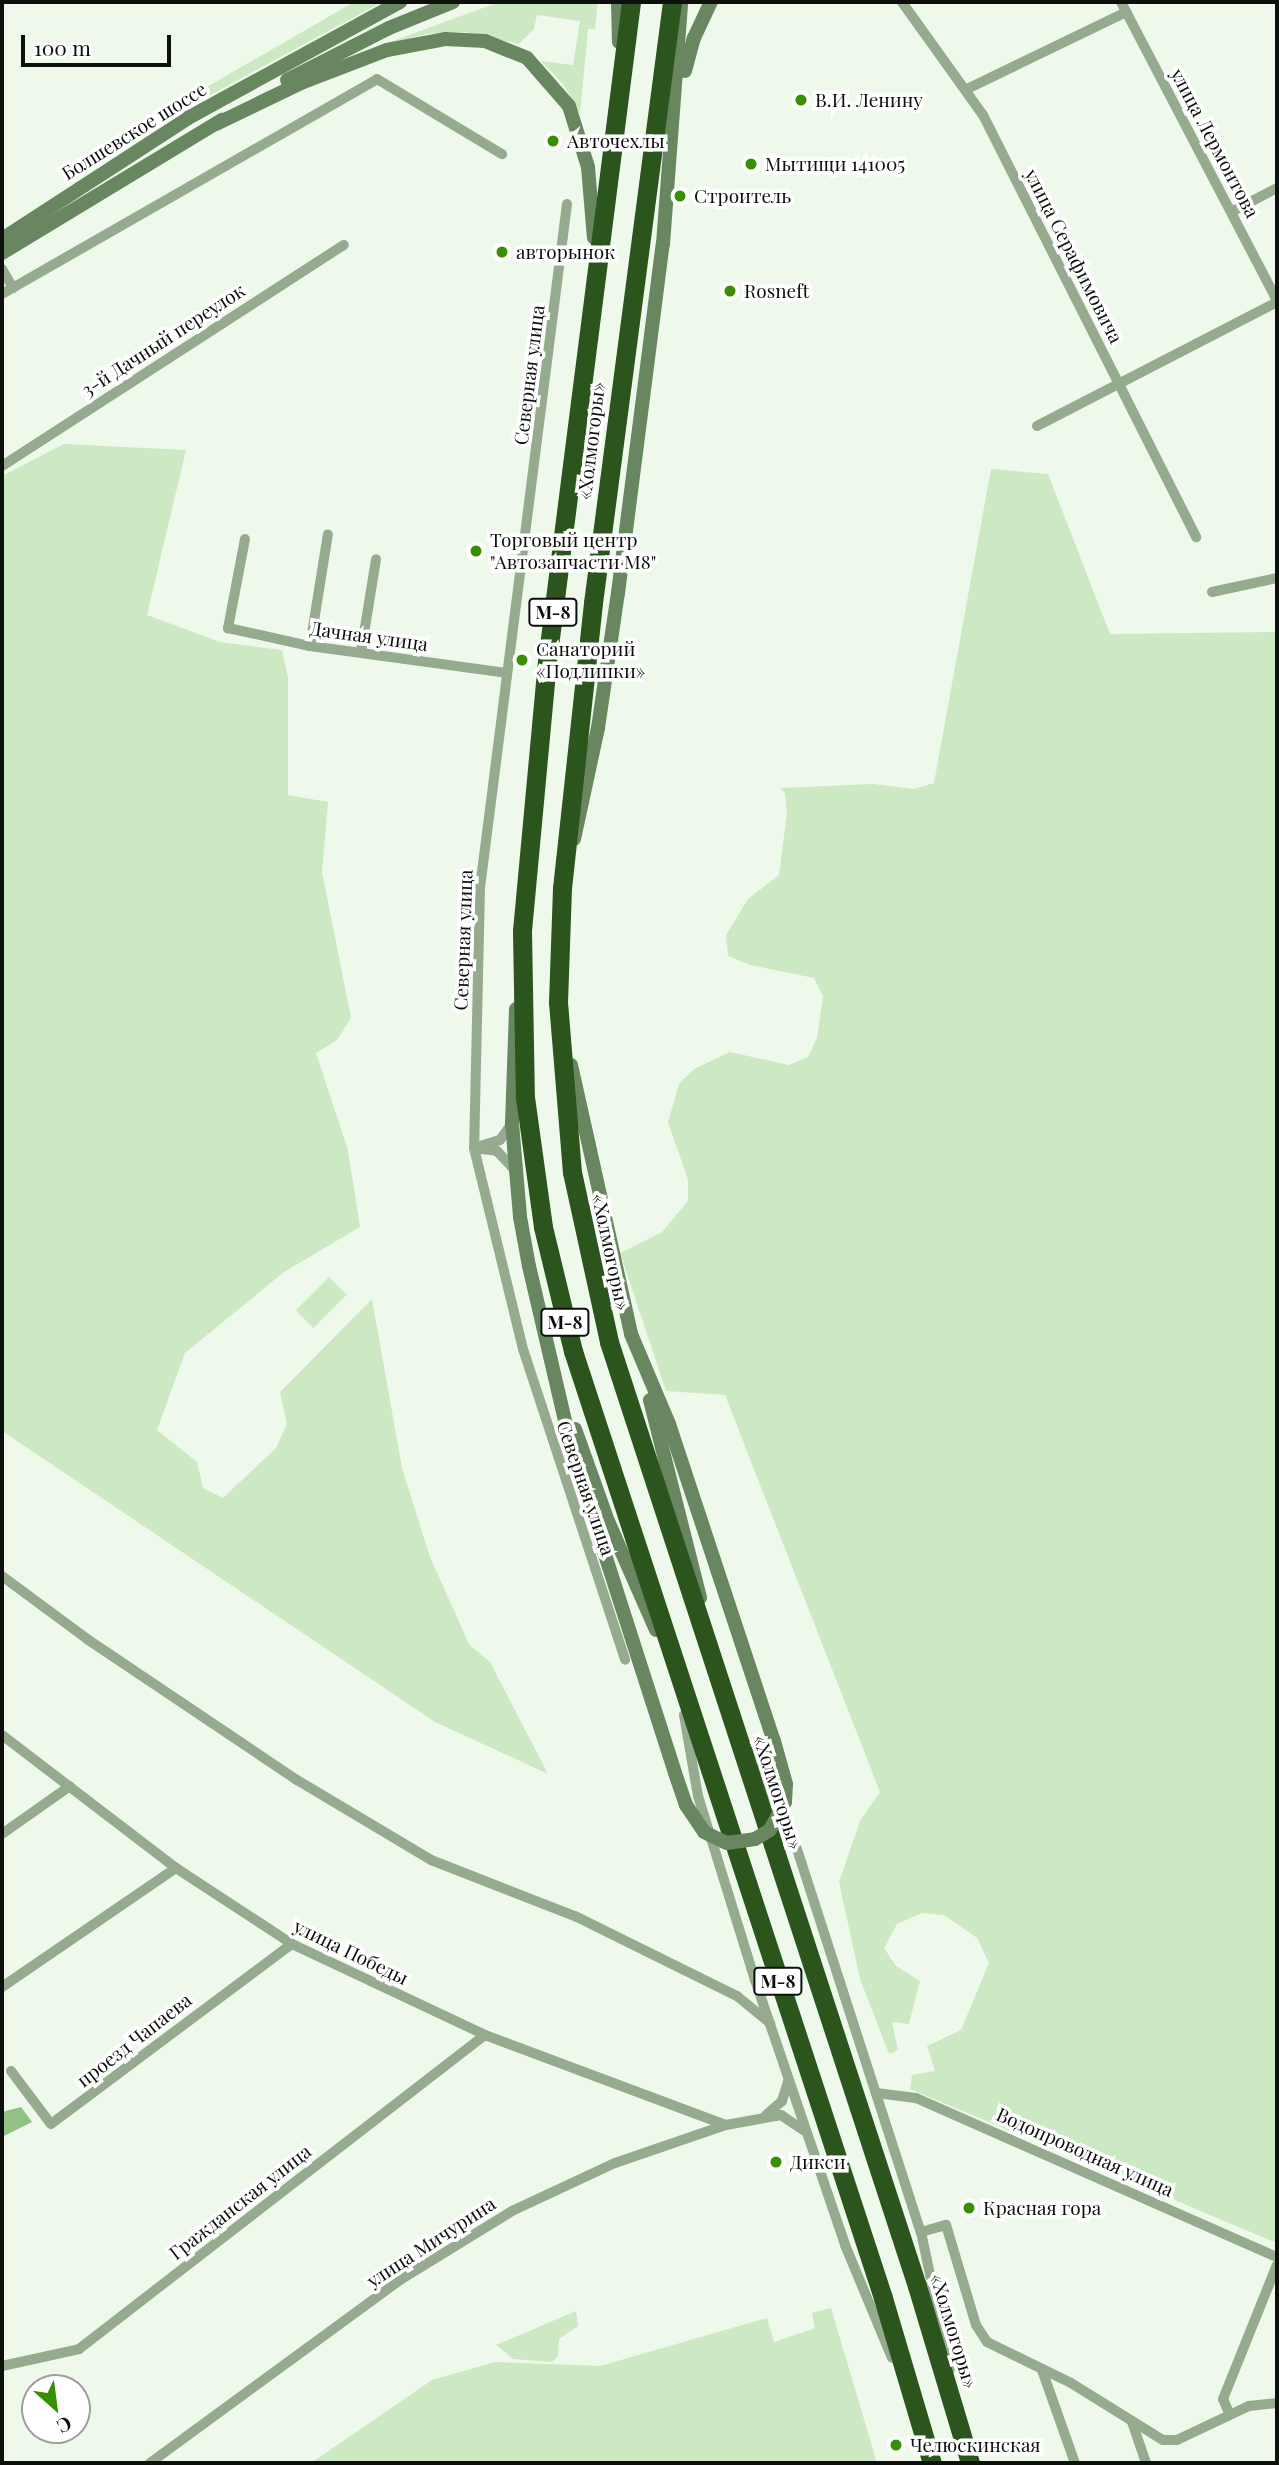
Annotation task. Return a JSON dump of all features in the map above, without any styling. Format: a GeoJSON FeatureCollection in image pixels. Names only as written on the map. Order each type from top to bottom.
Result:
{"type":"FeatureCollection","features":[{"type":"Feature","properties":{"kind":"highway","name":"«Холмогоры»"},"geometry":{"type":"LineString","coordinates":[[631,2],[596,294],[551,620],[521,967],[525,1097],[548,1251],[573,1350],[672,1665],[932,2463]]}},
{"type":"Feature","properties":{"kind":"highway","name":"«Холмогоры»"},"geometry":{"type":"LineString","coordinates":[[672,2],[593,603],[562,888],[558,1002],[570,1158],[591,1274],[709,1654],[917,2286],[970,2463]]}},
{"type":"Feature","properties":{"kind":"main road","name":"Болшевское шоссе"},"geometry":{"type":"LineString","coordinates":[[2,239],[188,118],[400,2]]}},
{"type":"Feature","properties":{"kind":"main road"},"geometry":{"type":"LineString","coordinates":[[2,253],[332,55],[453,2]]}},
{"type":"Feature","properties":{"kind":"main road"},"geometry":{"type":"LineString","coordinates":[[618,2],[620,90]]}},
{"type":"Feature","properties":{"kind":"main road"},"geometry":{"type":"LineString","coordinates":[[562,888],[598,728],[618,593],[676,110],[681,2]]}},
{"type":"Feature","properties":{"kind":"main road"},"geometry":{"type":"LineString","coordinates":[[676,110],[694,38],[711,2]]}},
{"type":"Feature","properties":{"kind":"main road"},"geometry":{"type":"LineString","coordinates":[[216,124],[301,83],[387,50],[462,38],[503,47],[527,58],[544,73],[576,119],[593,202],[596,294]]}},
{"type":"Feature","properties":{"kind":"main road"},"geometry":{"type":"LineString","coordinates":[[521,967],[513,1039],[512,1123],[516,1173],[527,1254],[583,1488],[686,1805],[704,1832],[727,1843],[755,1839],[770,1830],[785,1802],[784,1776],[668,1424],[631,1334]]}},
{"type":"Feature","properties":{"kind":"main road"},"geometry":{"type":"LineString","coordinates":[[558,1002],[605,1232],[678,1497],[709,1654]]}},
{"type":"Feature","properties":{"kind":"main road"},"geometry":{"type":"LineString","coordinates":[[554,1368],[608,1521],[672,1665]]}},
{"type":"Feature","properties":{"kind":"street","name":"улица Серафимовича"},"geometry":{"type":"LineString","coordinates":[[902,2],[967,89],[1196,537]]}},
{"type":"Feature","properties":{"kind":"street"},"geometry":{"type":"LineString","coordinates":[[967,89],[1124,7]]}},
{"type":"Feature","properties":{"kind":"street","name":"улица Лермонтова"},"geometry":{"type":"LineString","coordinates":[[1124,7],[1277,301]]}},
{"type":"Feature","properties":{"kind":"street"},"geometry":{"type":"LineString","coordinates":[[2,294],[377,79],[502,154]]}},
{"type":"Feature","properties":{"kind":"street"},"geometry":{"type":"LineString","coordinates":[[1231,212],[1277,188]]}},
{"type":"Feature","properties":{"kind":"street","name":"Северная улица"},"geometry":{"type":"LineString","coordinates":[[567,204],[480,888],[474,1147],[523,1349],[625,1660]]}},
{"type":"Feature","properties":{"kind":"street","name":"3-й Дачный переулок"},"geometry":{"type":"LineString","coordinates":[[2,466],[344,244]]}},
{"type":"Feature","properties":{"kind":"street"},"geometry":{"type":"LineString","coordinates":[[2,269],[13,288]]}},
{"type":"Feature","properties":{"kind":"street"},"geometry":{"type":"LineString","coordinates":[[1037,426],[1277,301]]}},
{"type":"Feature","properties":{"kind":"street"},"geometry":{"type":"LineString","coordinates":[[310,646],[328,534]]}},
{"type":"Feature","properties":{"kind":"street","name":"Дачная улица"},"geometry":{"type":"LineString","coordinates":[[245,539],[228,628],[310,646],[506,673]]}},
{"type":"Feature","properties":{"kind":"street"},"geometry":{"type":"LineString","coordinates":[[361,652],[376,559]]}},
{"type":"Feature","properties":{"kind":"street"},"geometry":{"type":"LineString","coordinates":[[1213,592],[1277,578]]}},
{"type":"Feature","properties":{"kind":"street"},"geometry":{"type":"LineString","coordinates":[[474,1147],[500,1140],[512,1123]]}},
{"type":"Feature","properties":{"kind":"street"},"geometry":{"type":"LineString","coordinates":[[474,1147],[497,1151],[509,1159],[516,1173]]}},
{"type":"Feature","properties":{"kind":"street"},"geometry":{"type":"LineString","coordinates":[[2,1576],[87,1639],[297,1780],[431,1860],[575,1916],[737,1996],[770,2023]]}},
{"type":"Feature","properties":{"kind":"street"},"geometry":{"type":"LineString","coordinates":[[717,1678],[796,1846],[876,2092],[921,2232],[958,2424]]}},
{"type":"Feature","properties":{"kind":"street"},"geometry":{"type":"LineString","coordinates":[[679,1685],[698,1796],[755,1980],[850,2257],[921,2424]]}},
{"type":"Feature","properties":{"kind":"street","name":"улица Победы"},"geometry":{"type":"LineString","coordinates":[[2,1735],[176,1868],[292,1944],[485,2035],[726,2125]]}},
{"type":"Feature","properties":{"kind":"street"},"geometry":{"type":"LineString","coordinates":[[2,1834],[70,1786]]}},
{"type":"Feature","properties":{"kind":"street"},"geometry":{"type":"LineString","coordinates":[[2,1987],[176,1868]]}},
{"type":"Feature","properties":{"kind":"street","name":"проезд Чапаева"},"geometry":{"type":"LineString","coordinates":[[11,2071],[51,2124],[292,1944]]}},
{"type":"Feature","properties":{"kind":"street"},"geometry":{"type":"LineString","coordinates":[[737,1996],[748,1992],[755,1980]]}},
{"type":"Feature","properties":{"kind":"street","name":"Гражданская улица"},"geometry":{"type":"LineString","coordinates":[[2,2366],[79,2349],[485,2035]]}},
{"type":"Feature","properties":{"kind":"street"},"geometry":{"type":"LineString","coordinates":[[766,2115],[782,2101],[788,2080]]}},
{"type":"Feature","properties":{"kind":"street","name":"Водопроводная улица"},"geometry":{"type":"LineString","coordinates":[[876,2092],[910,2095],[928,2102],[1277,2257]]}},
{"type":"Feature","properties":{"kind":"street"},"geometry":{"type":"LineString","coordinates":[[766,2115],[792,2119],[807,2138]]}},
{"type":"Feature","properties":{"kind":"street","name":"улица Мичурина"},"geometry":{"type":"LineString","coordinates":[[150,2463],[456,2242],[512,2211],[615,2163],[726,2125],[766,2115]]}},
{"type":"Feature","properties":{"kind":"street"},"geometry":{"type":"LineString","coordinates":[[921,2232],[946,2225],[981,2336],[1163,2440],[1177,2440],[1229,2413],[1277,2403]]}},
{"type":"Feature","properties":{"kind":"street"},"geometry":{"type":"LineString","coordinates":[[1229,2413],[1223,2399],[1277,2265]]}},
{"type":"Feature","properties":{"kind":"street"},"geometry":{"type":"LineString","coordinates":[[1042,2370],[1075,2463]]}},
{"type":"Feature","properties":{"kind":"street"},"geometry":{"type":"LineString","coordinates":[[1132,2422],[1146,2463]]}},
{"type":"Feature","properties":{"kind":"shaded area"},"geometry":{"type":"Polygon","coordinates":[[[354,2],[382,2],[177,113],[174,106],[354,2]]]}},
{"type":"Feature","properties":{"kind":"shaded area"},"geometry":{"type":"Polygon","coordinates":[[[499,2],[598,2],[595,29],[588,29],[580,114],[563,84],[541,61],[573,65],[580,21],[537,15],[534,29],[519,44],[464,32],[427,34],[382,45],[499,2]]]}},
{"type":"Feature","properties":{"kind":"shaded area"},"geometry":{"type":"Polygon","coordinates":[[[64,444],[186,450],[147,615],[220,642],[282,650],[288,678],[288,795],[328,802],[322,872],[351,1018],[337,1040],[316,1053],[348,1150],[360,1227],[284,1272],[185,1353],[157,1430],[197,1462],[203,1488],[223,1498],[276,1448],[287,1424],[280,1392],[372,1299],[402,1468],[430,1557],[469,1644],[490,1662],[548,1774],[435,1722],[2,1431],[2,476],[64,444]]]}},
{"type":"Feature","properties":{"kind":"shaded area"},"geometry":{"type":"Polygon","coordinates":[[[991,469],[1048,474],[1110,634],[1277,632],[1277,2243],[910,2089],[912,2075],[935,2071],[927,2046],[961,2030],[989,1963],[977,1938],[944,1915],[922,1913],[897,1924],[884,1948],[896,1966],[920,1981],[909,2024],[892,2022],[898,2050],[889,2054],[860,1979],[839,1882],[860,1821],[880,1792],[725,1395],[666,1391],[620,1253],[662,1232],[688,1201],[688,1180],[668,1122],[679,1084],[694,1069],[730,1052],[789,1065],[808,1057],[817,1038],[823,996],[814,978],[750,965],[728,956],[726,935],[748,899],[779,875],[787,813],[785,793],[780,788],[873,784],[914,789],[934,783],[991,469]]]}},
{"type":"Feature","properties":{"kind":"shaded area"},"geometry":{"type":"Polygon","coordinates":[[[329,1277],[347,1295],[313,1328],[296,1310],[329,1277]]]}},
{"type":"Feature","properties":{"kind":"shaded area"},"geometry":{"type":"Polygon","coordinates":[[[21,2107],[32,2122],[2,2137],[2,2112],[21,2107]]]}},
{"type":"Feature","properties":{"kind":"shaded area"},"geometry":{"type":"Polygon","coordinates":[[[831,2308],[877,2463],[311,2463],[432,2380],[495,2362],[600,2366],[767,2318],[774,2342],[815,2328],[812,2313],[831,2308]]]}},
{"type":"Feature","properties":{"kind":"shaded area"},"geometry":{"type":"Polygon","coordinates":[[[576,2311],[578,2326],[559,2339],[558,2356],[552,2362],[513,2359],[496,2345],[576,2311]]]}},
{"type":"Feature","properties":{"kind":"place","name":"В.И. Ленину"},"geometry":{"type":"Point","coordinates":[801,100]}},
{"type":"Feature","properties":{"kind":"place","name":"Авточехлы"},"geometry":{"type":"Point","coordinates":[553,141]}},
{"type":"Feature","properties":{"kind":"place","name":"Мытищи 141005"},"geometry":{"type":"Point","coordinates":[751,164]}},
{"type":"Feature","properties":{"kind":"place","name":"Строитель"},"geometry":{"type":"Point","coordinates":[680,196]}},
{"type":"Feature","properties":{"kind":"place","name":"авторынок"},"geometry":{"type":"Point","coordinates":[502,252]}},
{"type":"Feature","properties":{"kind":"place","name":"Rosneft"},"geometry":{"type":"Point","coordinates":[730,291]}},
{"type":"Feature","properties":{"kind":"place","name":"Торговый центр \"Автозапчасти М8\""},"geometry":{"type":"Point","coordinates":[476,551]}},
{"type":"Feature","properties":{"kind":"place","name":"Санаторий «Подлипки»"},"geometry":{"type":"Point","coordinates":[522,660]}},
{"type":"Feature","properties":{"kind":"place","name":"Дикси"},"geometry":{"type":"Point","coordinates":[776,2162]}},
{"type":"Feature","properties":{"kind":"place","name":"Красная гора"},"geometry":{"type":"Point","coordinates":[969,2208]}},
{"type":"Feature","properties":{"kind":"place","name":"Челюскинская"},"geometry":{"type":"Point","coordinates":[896,2445]}}]}
